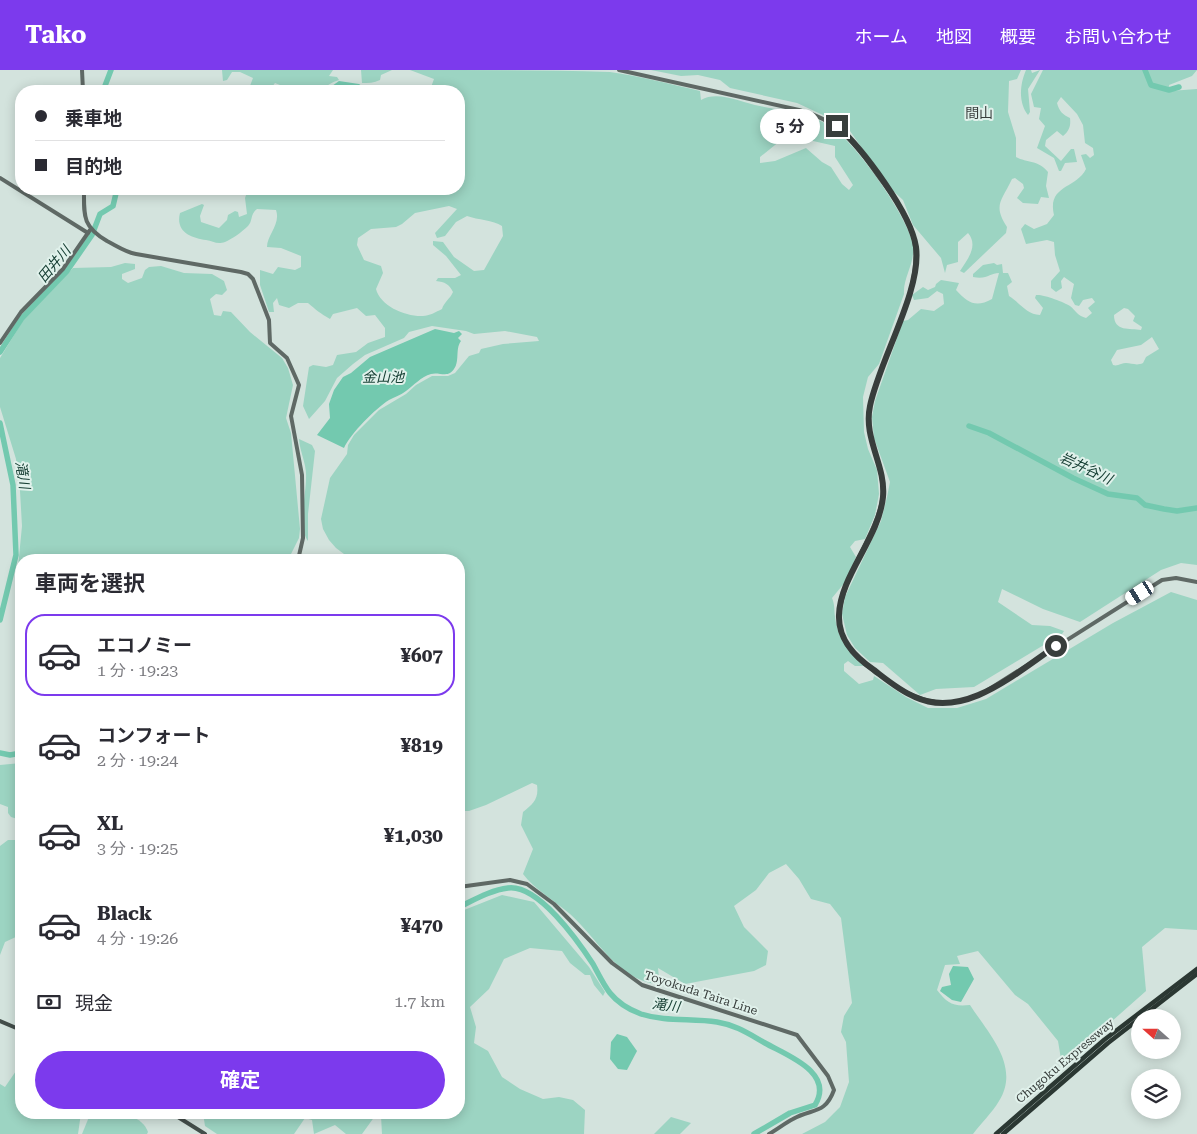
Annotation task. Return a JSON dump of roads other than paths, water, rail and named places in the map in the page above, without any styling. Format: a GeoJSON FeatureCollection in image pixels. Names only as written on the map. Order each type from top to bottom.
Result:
{"type":"FeatureCollection","features":[{"type":"Feature","properties":{"kind":"highway","name":"Chugoku Expressway"},"geometry":{"type":"LineString","coordinates":[[996,1134],[1104,1040],[1197,969]]}},
{"type":"Feature","properties":{"kind":"highway","name":"Chugoku Expressway"},"geometry":{"type":"LineString","coordinates":[[1003,1134],[1108,1043],[1197,974]]}},
{"type":"Feature","properties":{"kind":"main road"},"geometry":{"type":"LineString","coordinates":[[0,1021],[15,1027]]}},
{"type":"Feature","properties":{"kind":"main road"},"geometry":{"type":"LineString","coordinates":[[181,1119],[205,1134]]}},
{"type":"Feature","properties":{"kind":"street"},"geometry":{"type":"LineString","coordinates":[[82,70],[82,85]]}},
{"type":"Feature","properties":{"kind":"street"},"geometry":{"type":"LineString","coordinates":[[619,70],[805,111],[827,120],[848,136],[858,148],[908,222],[916,247],[914,277],[873,396],[868,420],[871,443],[882,478],[882,498],[876,523],[844,592],[839,614],[843,638],[856,657],[915,698],[940,704],[959,702],[980,695],[1162,580],[1176,578],[1197,582]]}},
{"type":"Feature","properties":{"kind":"street"},"geometry":{"type":"LineString","coordinates":[[0,178],[15,187]]}},
{"type":"Feature","properties":{"kind":"street"},"geometry":{"type":"LineString","coordinates":[[29,195],[128,252],[241,272],[253,279],[269,320],[270,343],[287,358],[299,385],[291,416],[302,475],[303,538],[299,554]]}},
{"type":"Feature","properties":{"kind":"street"},"geometry":{"type":"LineString","coordinates":[[84,195],[84,214],[92,232]]}},
{"type":"Feature","properties":{"kind":"street"},"geometry":{"type":"LineString","coordinates":[[0,344],[21,312],[62,269],[92,232]]}},
{"type":"Feature","properties":{"kind":"street","name":"Toyokuda Taira Line"},"geometry":{"type":"LineString","coordinates":[[465,887],[510,880],[527,884],[554,904],[612,963],[642,985],[799,1037],[828,1076],[834,1090],[830,1100],[820,1110],[794,1118],[769,1134]]}},
{"type":"Feature","properties":{"kind":"water"},"geometry":{"type":"Polygon","coordinates":[[[339,81],[360,85],[333,85],[339,81]]]}},
{"type":"Feature","properties":{"kind":"water","name":"金山池"},"geometry":{"type":"Polygon","coordinates":[[[435,329],[454,333],[459,331],[462,334],[458,338],[461,341],[454,370],[446,374],[427,375],[404,392],[389,400],[364,422],[352,435],[344,448],[317,435],[330,418],[329,404],[334,390],[343,377],[351,373],[370,357],[435,329]]]}},
{"type":"Feature","properties":{"kind":"water"},"geometry":{"type":"Polygon","coordinates":[[[953,966],[968,967],[974,979],[961,1002],[952,1000],[940,991],[942,987],[951,985],[949,974],[953,966]]]}},
{"type":"Feature","properties":{"kind":"water"},"geometry":{"type":"Polygon","coordinates":[[[617,1034],[627,1037],[637,1051],[627,1070],[618,1069],[610,1059],[611,1042],[617,1034]]]}},
{"type":"Feature","properties":{"kind":"waterway","name":"田井川"},"geometry":{"type":"LineString","coordinates":[[105,85],[111,70]]}},
{"type":"Feature","properties":{"kind":"waterway"},"geometry":{"type":"LineString","coordinates":[[1145,70],[1151,85],[1169,90],[1179,87]]}},
{"type":"Feature","properties":{"kind":"waterway","name":"田井川"},"geometry":{"type":"LineString","coordinates":[[0,352],[22,318],[67,271],[92,235],[100,214],[113,206],[116,195]]}},
{"type":"Feature","properties":{"kind":"waterway","name":"滝川"},"geometry":{"type":"LineString","coordinates":[[0,423],[13,485],[16,554]]}},
{"type":"Feature","properties":{"kind":"waterway","name":"岩井谷川"},"geometry":{"type":"LineString","coordinates":[[969,426],[989,433],[1073,478],[1108,494],[1137,498],[1145,505],[1164,509],[1177,511],[1197,508]]}},
{"type":"Feature","properties":{"kind":"waterway","name":"滝川"},"geometry":{"type":"LineString","coordinates":[[0,620],[15,559]]}},
{"type":"Feature","properties":{"kind":"waterway","name":"滝川"},"geometry":{"type":"LineString","coordinates":[[0,753],[15,754]]}},
{"type":"Feature","properties":{"kind":"waterway","name":"滝川"},"geometry":{"type":"LineString","coordinates":[[465,904],[495,891],[508,888],[520,889],[532,895],[556,916],[586,954],[610,993],[624,1006],[650,1016],[717,1022],[730,1025],[805,1066],[814,1074],[819,1083],[819,1093],[815,1105],[790,1113],[754,1134]]}},
{"type":"Feature","properties":{"kind":"district","name":"間山"},"geometry":{"type":"Point","coordinates":[979,113]}}]}
